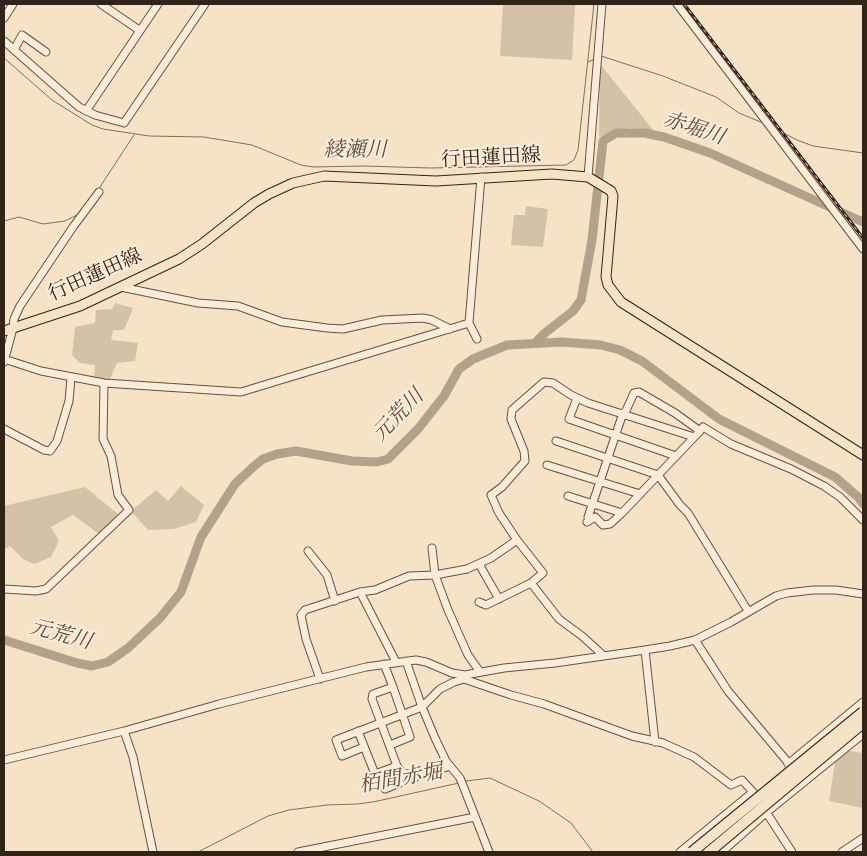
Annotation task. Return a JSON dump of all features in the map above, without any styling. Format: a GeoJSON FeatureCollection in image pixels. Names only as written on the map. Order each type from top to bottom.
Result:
{"type":"FeatureCollection","features":[{"type":"Feature","properties":{"kind":"highway"},"geometry":{"type":"LineString","coordinates":[[692,852],[863,712]]}},
{"type":"Feature","properties":{"kind":"highway"},"geometry":{"type":"LineString","coordinates":[[709,852],[863,723]]}},
{"type":"Feature","properties":{"kind":"main road","name":"行田蓮田線"},"geometry":{"type":"LineString","coordinates":[[4,331],[80,306],[179,259],[202,244],[254,203],[268,194],[294,183],[324,176],[436,181],[552,174],[589,178],[611,191],[614,200],[606,277],[608,285],[616,297],[863,455]]}},
{"type":"Feature","properties":{"kind":"street"},"geometry":{"type":"LineString","coordinates":[[4,18],[13,4]]}},
{"type":"Feature","properties":{"kind":"street"},"geometry":{"type":"LineString","coordinates":[[101,4],[140,30]]}},
{"type":"Feature","properties":{"kind":"street"},"geometry":{"type":"LineString","coordinates":[[86,111],[158,4]]}},
{"type":"Feature","properties":{"kind":"street"},"geometry":{"type":"LineString","coordinates":[[4,41],[86,111],[108,120],[124,123],[205,4]]}},
{"type":"Feature","properties":{"kind":"street"},"geometry":{"type":"LineString","coordinates":[[589,178],[602,4]]}},
{"type":"Feature","properties":{"kind":"street"},"geometry":{"type":"LineString","coordinates":[[676,4],[863,248]]}},
{"type":"Feature","properties":{"kind":"street"},"geometry":{"type":"LineString","coordinates":[[14,50],[22,35],[46,52]]}},
{"type":"Feature","properties":{"kind":"street"},"geometry":{"type":"LineString","coordinates":[[477,340],[469,323],[481,178]]}},
{"type":"Feature","properties":{"kind":"street"},"geometry":{"type":"LineString","coordinates":[[99,192],[27,292],[14,319],[4,361],[71,378],[104,383],[241,392],[469,323]]}},
{"type":"Feature","properties":{"kind":"street"},"geometry":{"type":"LineString","coordinates":[[121,287],[198,302],[238,306],[282,322],[326,328],[343,329],[382,320],[423,318],[432,320],[450,329]]}},
{"type":"Feature","properties":{"kind":"street"},"geometry":{"type":"LineString","coordinates":[[4,430],[44,450],[50,451],[57,441],[69,401],[71,378]]}},
{"type":"Feature","properties":{"kind":"street"},"geometry":{"type":"LineString","coordinates":[[479,602],[486,606],[531,583],[543,573],[499,513],[491,497],[525,461],[524,451],[511,419],[512,410],[544,382],[553,383],[588,403],[694,437]]}},
{"type":"Feature","properties":{"kind":"street"},"geometry":{"type":"LineString","coordinates":[[4,588],[41,591],[46,589],[129,510],[118,495],[111,456],[103,439],[104,383]]}},
{"type":"Feature","properties":{"kind":"street"},"geometry":{"type":"LineString","coordinates":[[700,431],[675,413],[639,392],[634,393],[616,435],[587,519],[595,517],[603,525],[610,524],[622,513],[700,431],[703,427],[731,444],[824,486],[840,497],[863,520]]}},
{"type":"Feature","properties":{"kind":"street"},"geometry":{"type":"LineString","coordinates":[[577,398],[569,419],[676,456]]}},
{"type":"Feature","properties":{"kind":"street"},"geometry":{"type":"LineString","coordinates":[[556,441],[658,475],[688,513],[748,612]]}},
{"type":"Feature","properties":{"kind":"street"},"geometry":{"type":"LineString","coordinates":[[547,465],[640,494]]}},
{"type":"Feature","properties":{"kind":"street"},"geometry":{"type":"LineString","coordinates":[[568,496],[622,513]]}},
{"type":"Feature","properties":{"kind":"street"},"geometry":{"type":"LineString","coordinates":[[320,679],[306,639],[301,615],[304,610],[360,592],[375,590],[409,576],[454,572],[479,564],[518,540]]}},
{"type":"Feature","properties":{"kind":"street"},"geometry":{"type":"LineString","coordinates":[[432,548],[435,575],[448,610],[468,655],[480,672]]}},
{"type":"Feature","properties":{"kind":"street"},"geometry":{"type":"LineString","coordinates":[[308,551],[326,575],[335,600]]}},
{"type":"Feature","properties":{"kind":"street"},"geometry":{"type":"LineString","coordinates":[[479,564],[499,599]]}},
{"type":"Feature","properties":{"kind":"street"},"geometry":{"type":"LineString","coordinates":[[531,583],[559,619],[604,655]]}},
{"type":"Feature","properties":{"kind":"street"},"geometry":{"type":"LineString","coordinates":[[364,747],[342,756],[336,740],[422,707],[440,689],[464,677],[480,672],[645,650],[694,640],[731,622],[776,596],[796,592],[836,590],[863,594]]}},
{"type":"Feature","properties":{"kind":"street"},"geometry":{"type":"LineString","coordinates":[[360,592],[396,662]]}},
{"type":"Feature","properties":{"kind":"street"},"geometry":{"type":"LineString","coordinates":[[694,640],[728,691],[804,782]]}},
{"type":"Feature","properties":{"kind":"street"},"geometry":{"type":"LineString","coordinates":[[645,650],[655,742]]}},
{"type":"Feature","properties":{"kind":"street"},"geometry":{"type":"LineString","coordinates":[[4,760],[124,731],[219,704],[320,679],[384,664],[420,660],[525,700],[552,706],[694,757],[731,785],[742,780],[767,812],[792,852]]}},
{"type":"Feature","properties":{"kind":"street"},"geometry":{"type":"LineString","coordinates":[[406,661],[422,707],[442,753],[464,786],[489,852]]}},
{"type":"Feature","properties":{"kind":"street"},"geometry":{"type":"LineString","coordinates":[[384,664],[410,737],[390,745]]}},
{"type":"Feature","properties":{"kind":"street"},"geometry":{"type":"LineString","coordinates":[[393,687],[372,696],[397,766],[406,780]]}},
{"type":"Feature","properties":{"kind":"street"},"geometry":{"type":"LineString","coordinates":[[788,764],[863,702]]}},
{"type":"Feature","properties":{"kind":"street"},"geometry":{"type":"LineString","coordinates":[[124,731],[133,757],[153,852]]}},
{"type":"Feature","properties":{"kind":"street"},"geometry":{"type":"LineString","coordinates":[[358,731],[375,774],[397,766]]}},
{"type":"Feature","properties":{"kind":"street"},"geometry":{"type":"LineString","coordinates":[[722,852],[767,812],[863,734]]}},
{"type":"Feature","properties":{"kind":"street"},"geometry":{"type":"LineString","coordinates":[[385,789],[450,766]]}},
{"type":"Feature","properties":{"kind":"street"},"geometry":{"type":"LineString","coordinates":[[680,852],[753,792]]}},
{"type":"Feature","properties":{"kind":"street"},"geometry":{"type":"LineString","coordinates":[[298,852],[475,817]]}},
{"type":"Feature","properties":{"kind":"street"},"geometry":{"type":"LineString","coordinates":[[842,852],[863,838]]}},
{"type":"Feature","properties":{"kind":"shaded area"},"geometry":{"type":"Polygon","coordinates":[[[503,4],[575,4],[572,60],[500,56],[503,4]]]}},
{"type":"Feature","properties":{"kind":"shaded area"},"geometry":{"type":"Polygon","coordinates":[[[600,64],[654,131],[630,128],[599,137],[600,64]]]}},
{"type":"Feature","properties":{"kind":"shaded area"},"geometry":{"type":"Polygon","coordinates":[[[526,206],[548,209],[543,247],[511,245],[514,215],[525,215],[526,206]]]}},
{"type":"Feature","properties":{"kind":"shaded area"},"geometry":{"type":"Polygon","coordinates":[[[115,303],[133,308],[124,330],[113,330],[111,340],[138,343],[135,361],[117,363],[110,379],[94,378],[95,365],[80,363],[72,355],[75,327],[95,323],[96,310],[112,309],[115,303]]]}},
{"type":"Feature","properties":{"kind":"shaded area"},"geometry":{"type":"Polygon","coordinates":[[[181,486],[204,505],[196,522],[174,529],[148,530],[131,511],[156,490],[168,501],[181,486]]]}},
{"type":"Feature","properties":{"kind":"shaded area"},"geometry":{"type":"Polygon","coordinates":[[[85,487],[119,515],[99,534],[73,515],[51,527],[59,541],[51,557],[34,564],[23,559],[10,546],[4,549],[4,506],[85,487]]]}},
{"type":"Feature","properties":{"kind":"shaded area"},"geometry":{"type":"Polygon","coordinates":[[[837,749],[863,753],[863,808],[829,801],[837,749]]]}},
{"type":"Feature","properties":{"kind":"waterway","name":"綾瀬川"},"geometry":{"type":"LineString","coordinates":[[4,58],[52,100],[92,125],[103,129],[149,136],[204,137],[252,145],[301,165],[313,167],[431,168],[566,165],[574,160],[578,150],[594,4]]}},
{"type":"Feature","properties":{"kind":"waterway"},"geometry":{"type":"LineString","coordinates":[[601,56],[663,76],[716,97],[739,113],[763,123]]}},
{"type":"Feature","properties":{"kind":"waterway","name":"綾瀬川"},"geometry":{"type":"LineString","coordinates":[[588,62],[595,59]]}},
{"type":"Feature","properties":{"kind":"waterway"},"geometry":{"type":"LineString","coordinates":[[776,129],[813,146],[863,153]]}},
{"type":"Feature","properties":{"kind":"waterway","name":"赤堀川"},"geometry":{"type":"LineString","coordinates":[[536,342],[573,311],[581,300],[592,240],[603,141],[616,133],[644,133],[664,137],[710,153],[863,222]]}},
{"type":"Feature","properties":{"kind":"waterway"},"geometry":{"type":"LineString","coordinates":[[98,190],[134,135]]}},
{"type":"Feature","properties":{"kind":"waterway"},"geometry":{"type":"LineString","coordinates":[[4,221],[19,217],[43,224],[65,221],[77,215],[84,206]]}},
{"type":"Feature","properties":{"kind":"waterway","name":"元荒川"},"geometry":{"type":"LineString","coordinates":[[4,640],[77,663],[92,666],[108,662],[128,648],[160,618],[181,592],[201,537],[235,484],[263,459],[277,454],[296,451],[352,461],[377,462],[388,459],[418,429],[444,396],[459,369],[473,359],[507,345],[562,342],[601,345],[620,350],[642,361],[719,419],[835,477],[858,497],[863,504]]}},
{"type":"Feature","properties":{"kind":"waterway","name":"栢間赤堀"},"geometry":{"type":"LineString","coordinates":[[466,781],[490,778],[539,801],[571,823],[593,852]]}},
{"type":"Feature","properties":{"kind":"waterway","name":"栢間赤堀"},"geometry":{"type":"LineString","coordinates":[[198,852],[268,816],[289,810],[373,802],[459,783]]}},
{"type":"Feature","properties":{"kind":"railway"},"geometry":{"type":"LineString","coordinates":[[684,4],[863,238]]}}]}
